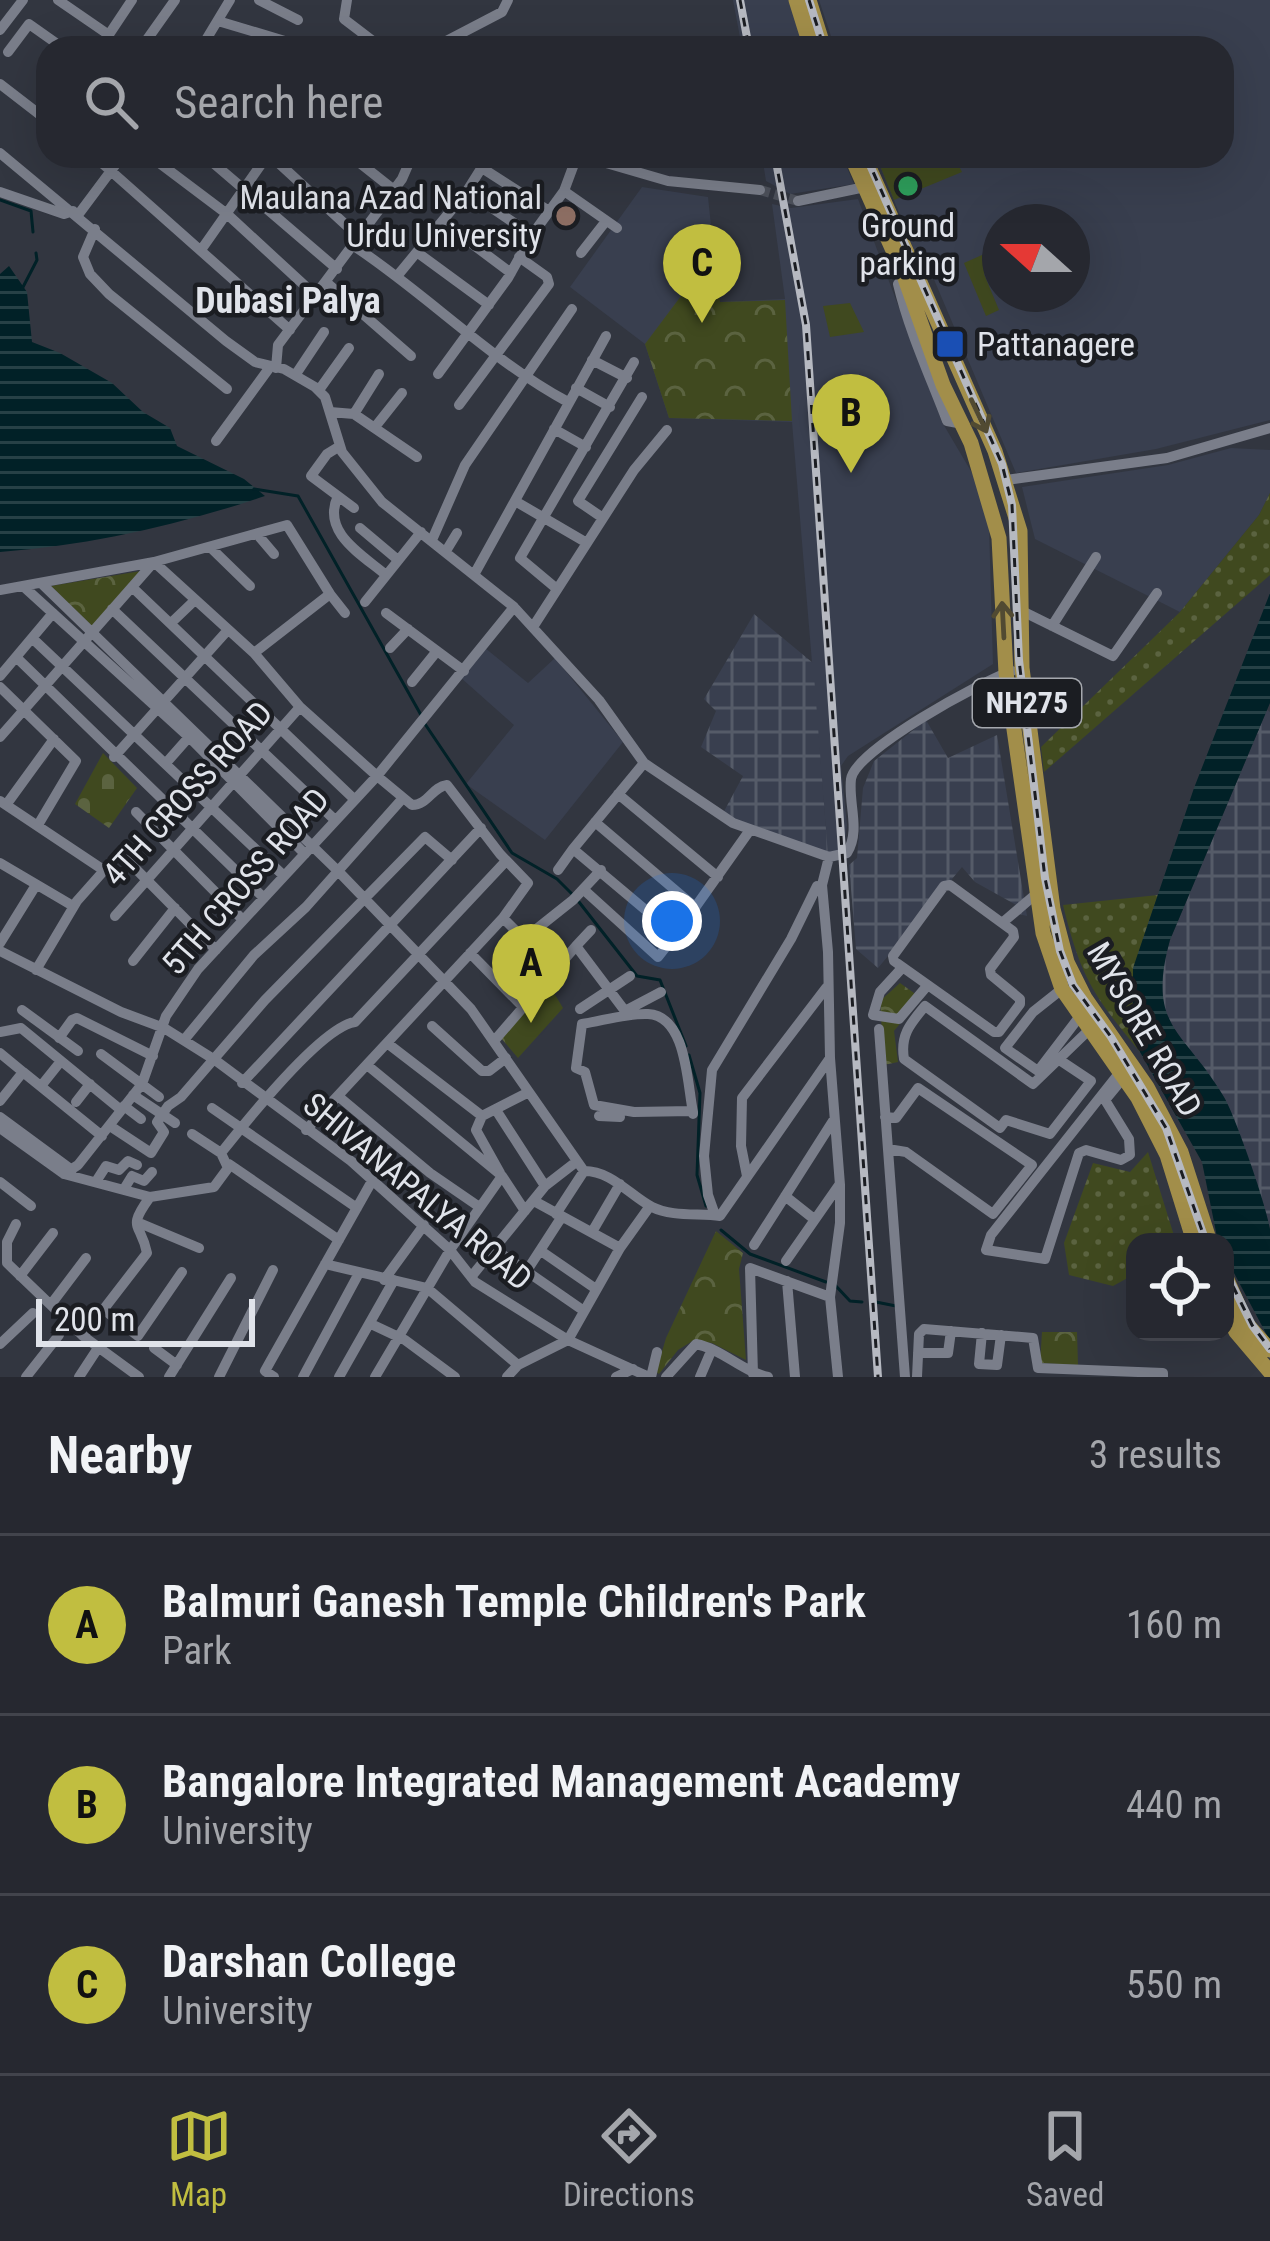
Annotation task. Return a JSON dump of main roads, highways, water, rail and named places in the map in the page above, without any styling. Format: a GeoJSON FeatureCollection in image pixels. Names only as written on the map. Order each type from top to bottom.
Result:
{"type":"FeatureCollection","features":[{"type":"Feature","properties":{"kind":"highway"},"geometry":{"type":"LineString","coordinates":[[796,0],[807,36]]}},
{"type":"Feature","properties":{"kind":"highway"},"geometry":{"type":"LineString","coordinates":[[810,0],[820,36]]}},
{"type":"Feature","properties":{"kind":"highway","name":"MYSORE ROAD"},"geometry":{"type":"LineString","coordinates":[[856,168],[962,424],[999,538],[1043,933],[1062,989],[1122,1074],[1167,1155],[1192,1233]]}},
{"type":"Feature","properties":{"kind":"highway","name":"MYSORE ROAD"},"geometry":{"type":"LineString","coordinates":[[869,168],[1006,480],[1020,531],[1014,670],[1053,909],[1067,962],[1173,1136],[1207,1233]]}},
{"type":"Feature","properties":{"kind":"highway"},"geometry":{"type":"LineString","coordinates":[[1234,1296],[1267,1367]]}},
{"type":"Feature","properties":{"kind":"highway"},"geometry":{"type":"LineString","coordinates":[[1234,1328],[1267,1367]]}},
{"type":"Feature","properties":{"kind":"waterway"},"geometry":{"type":"LineString","coordinates":[[0,200],[31,211],[33,232]]}},
{"type":"Feature","properties":{"kind":"waterway"},"geometry":{"type":"LineString","coordinates":[[22,289],[36,253]]}},
{"type":"Feature","properties":{"kind":"waterway"},"geometry":{"type":"LineString","coordinates":[[254,489],[298,496],[421,715]]}},
{"type":"Feature","properties":{"kind":"waterway"},"geometry":{"type":"LineString","coordinates":[[425,724],[512,853],[557,879],[573,895]]}},
{"type":"Feature","properties":{"kind":"waterway"},"geometry":{"type":"LineString","coordinates":[[579,902],[637,976],[660,980],[686,1046]]}},
{"type":"Feature","properties":{"kind":"waterway"},"geometry":{"type":"LineString","coordinates":[[689,1055],[700,1093],[697,1175],[706,1206]]}},
{"type":"Feature","properties":{"kind":"waterway"},"geometry":{"type":"LineString","coordinates":[[721,1230],[750,1254],[826,1282]]}},
{"type":"Feature","properties":{"kind":"waterway"},"geometry":{"type":"LineString","coordinates":[[835,1285],[850,1301],[862,1302]]}},
{"type":"Feature","properties":{"kind":"waterway"},"geometry":{"type":"LineString","coordinates":[[876,1302],[896,1306]]}},
{"type":"Feature","properties":{"kind":"tunnel"},"geometry":{"type":"LineString","coordinates":[[760,190],[798,201]]}},
{"type":"Feature","properties":{"kind":"railway"},"geometry":{"type":"LineString","coordinates":[[740,0],[747,36]]}},
{"type":"Feature","properties":{"kind":"railway"},"geometry":{"type":"LineString","coordinates":[[809,0],[820,36]]}},
{"type":"Feature","properties":{"kind":"railway"},"geometry":{"type":"LineString","coordinates":[[777,168],[806,325],[878,1377]]}},
{"type":"Feature","properties":{"kind":"railway"},"geometry":{"type":"LineString","coordinates":[[871,168],[1002,464],[1012,505],[1019,660],[1045,878],[1060,951],[1073,985],[1166,1128],[1203,1233]]}},
{"type":"Feature","properties":{"kind":"railway"},"geometry":{"type":"LineString","coordinates":[[1234,1288],[1270,1349]]}},
{"type":"Feature","properties":{"kind":"place","name":"Ground parking"},"geometry":{"type":"Point","coordinates":[908,186]}},
{"type":"Feature","properties":{"kind":"place","name":"Maulana Azad National Urdu University"},"geometry":{"type":"Point","coordinates":[566,216]}},
{"type":"Feature","properties":{"kind":"place","name":"Darshan College"},"geometry":{"type":"Point","coordinates":[702,323]}},
{"type":"Feature","properties":{"kind":"place","name":"Pattanagere"},"geometry":{"type":"Point","coordinates":[950,344]}},
{"type":"Feature","properties":{"kind":"place","name":"Bangalore Integrated Management Academy"},"geometry":{"type":"Point","coordinates":[851,473]}},
{"type":"Feature","properties":{"kind":"place","name":"Balmuri Ganesh Temple Children's Park"},"geometry":{"type":"Point","coordinates":[531,1023]}},
{"type":"Feature","properties":{"kind":"district","name":"Dubasi Palya"},"geometry":{"type":"Point","coordinates":[288,300]}}]}
